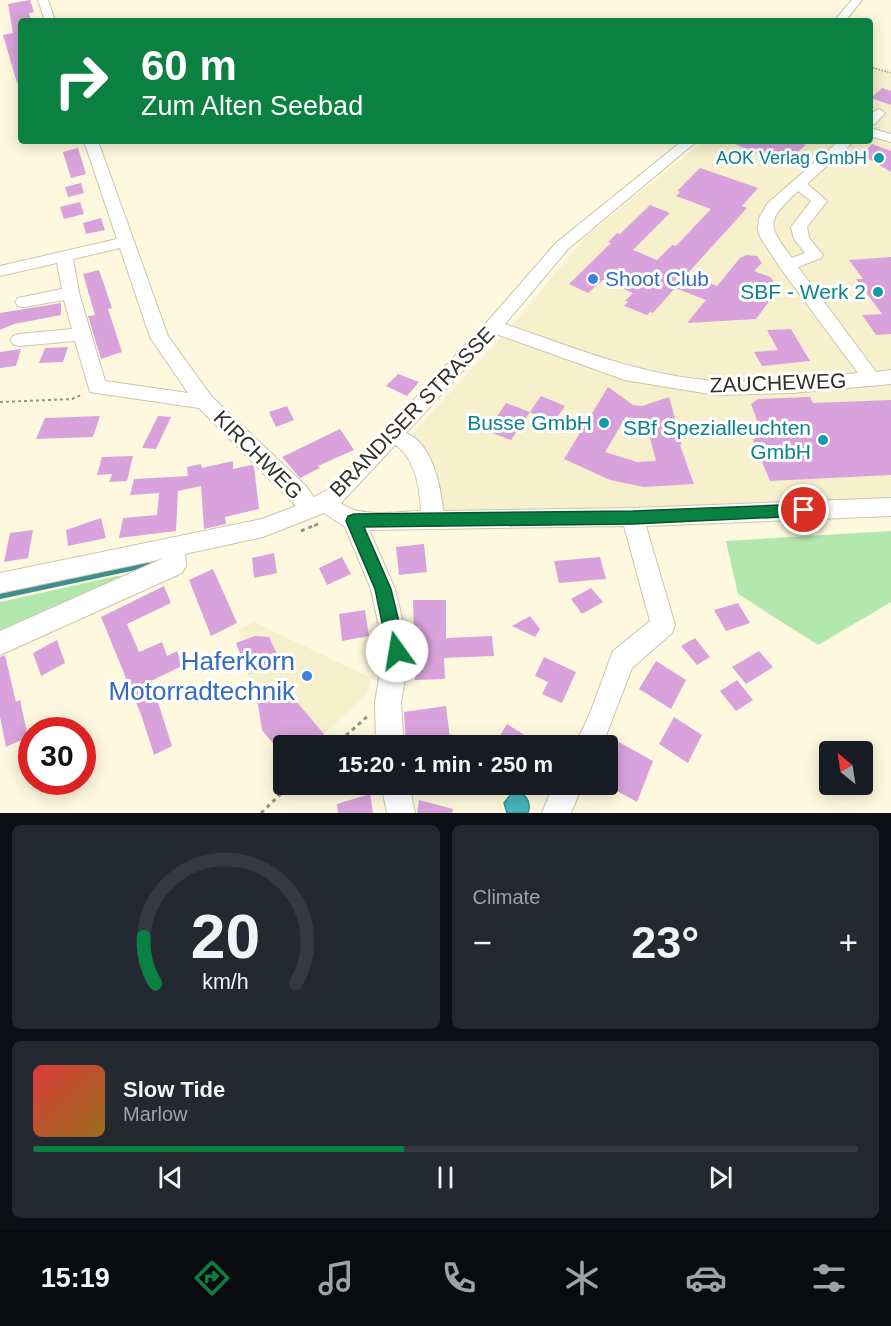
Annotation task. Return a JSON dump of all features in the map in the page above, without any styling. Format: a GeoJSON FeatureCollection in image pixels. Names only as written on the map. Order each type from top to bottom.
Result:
{"type":"FeatureCollection","features":[{"type":"Feature","properties":{"kind":"street"},"geometry":{"type":"LineString","coordinates":[[43,0],[49,18]]}},
{"type":"Feature","properties":{"kind":"street"},"geometry":{"type":"LineString","coordinates":[[841,18],[857,0]]}},
{"type":"Feature","properties":{"kind":"street"},"geometry":{"type":"LineString","coordinates":[[873,133],[891,138]]}},
{"type":"Feature","properties":{"kind":"street","name":"KIRCHWEG"},"geometry":{"type":"LineString","coordinates":[[92,144],[159,337],[205,402],[298,492],[318,506],[354,521]]}},
{"type":"Feature","properties":{"kind":"street","name":"BRANDISER STRASSE"},"geometry":{"type":"LineString","coordinates":[[0,583],[263,528],[318,506],[348,484],[494,326],[562,246],[686,144]]}},
{"type":"Feature","properties":{"kind":"street"},"geometry":{"type":"LineString","coordinates":[[844,144],[772,207],[764,220],[768,237],[871,378]]}},
{"type":"Feature","properties":{"kind":"street"},"geometry":{"type":"LineString","coordinates":[[787,265],[815,255],[801,240],[797,230],[800,220],[820,201],[798,184]]}},
{"type":"Feature","properties":{"kind":"street"},"geometry":{"type":"LineString","coordinates":[[0,271],[125,242]]}},
{"type":"Feature","properties":{"kind":"street"},"geometry":{"type":"LineString","coordinates":[[64,256],[71,293],[97,387]]}},
{"type":"Feature","properties":{"kind":"street"},"geometry":{"type":"LineString","coordinates":[[24,302],[71,293]]}},
{"type":"Feature","properties":{"kind":"street","name":"ZAUCHEWEG"},"geometry":{"type":"LineString","coordinates":[[494,326],[625,373],[716,388],[792,386],[891,377]]}},
{"type":"Feature","properties":{"kind":"street"},"geometry":{"type":"LineString","coordinates":[[19,340],[82,334]]}},
{"type":"Feature","properties":{"kind":"street","name":"KIRCHWEG"},"geometry":{"type":"LineString","coordinates":[[97,387],[205,402]]}},
{"type":"Feature","properties":{"kind":"street"},"geometry":{"type":"LineString","coordinates":[[392,436],[405,441],[417,459],[431,495],[434,509],[431,520]]}},
{"type":"Feature","properties":{"kind":"street"},"geometry":{"type":"LineString","coordinates":[[390,735],[388,702],[397,651],[383,589],[354,521],[633,517],[891,507]]}},
{"type":"Feature","properties":{"kind":"street"},"geometry":{"type":"LineString","coordinates":[[593,735],[622,660],[663,625],[633,517]]}},
{"type":"Feature","properties":{"kind":"street"},"geometry":{"type":"LineString","coordinates":[[0,643],[174,566],[173,547]]}},
{"type":"Feature","properties":{"kind":"street"},"geometry":{"type":"LineString","coordinates":[[397,795],[401,813]]}},
{"type":"Feature","properties":{"kind":"street"},"geometry":{"type":"LineString","coordinates":[[556,813],[564,795]]}},
{"type":"Feature","properties":{"kind":"path"},"geometry":{"type":"LineString","coordinates":[[873,68],[891,73]]}},
{"type":"Feature","properties":{"kind":"path"},"geometry":{"type":"LineString","coordinates":[[0,402],[72,399],[97,387]]}},
{"type":"Feature","properties":{"kind":"path"},"geometry":{"type":"LineString","coordinates":[[346,735],[367,716],[388,702]]}},
{"type":"Feature","properties":{"kind":"path"},"geometry":{"type":"LineString","coordinates":[[261,813],[280,795]]}},
{"type":"Feature","properties":{"kind":"shaded area"},"geometry":{"type":"Polygon","coordinates":[[[873,69],[891,74],[891,507],[431,520],[405,441],[507,331],[586,236],[700,144],[873,144],[873,69]]]}},
{"type":"Feature","properties":{"kind":"shaded area","name":"Haferkorn Motorradtechnik"},"geometry":{"type":"Polygon","coordinates":[[[254,622],[371,678],[367,694],[324,734],[279,681],[257,698],[248,674],[269,637],[255,636],[242,641],[238,630],[254,622]]]}},
{"type":"Feature","properties":{"kind":"green space"},"geometry":{"type":"Polygon","coordinates":[[[891,531],[891,602],[818,645],[738,594],[726,541],[891,531]]]}},
{"type":"Feature","properties":{"kind":"green space"},"geometry":{"type":"Polygon","coordinates":[[[117,576],[131,576],[0,643],[0,602],[117,576]]]}},
{"type":"Feature","properties":{"kind":"water"},"geometry":{"type":"Polygon","coordinates":[[[510,795],[524,795],[529,805],[528,813],[507,813],[504,803],[510,795]]]}},
{"type":"Feature","properties":{"kind":"building"},"geometry":{"type":"Polygon","coordinates":[[[30,0],[34,12],[29,13],[30,18],[18,18],[17,83],[3,35],[13,33],[8,4],[30,0]]]}},
{"type":"Feature","properties":{"kind":"building"},"geometry":{"type":"Polygon","coordinates":[[[882,88],[891,91],[891,105],[873,99],[882,88]]]}},
{"type":"Feature","properties":{"kind":"building"},"geometry":{"type":"Polygon","coordinates":[[[735,144],[806,145],[782,165],[735,144]]]}},
{"type":"Feature","properties":{"kind":"building","name":"AOK Verlag GmbH"},"geometry":{"type":"Polygon","coordinates":[[[872,144],[891,151],[891,172],[862,155],[872,144]]]}},
{"type":"Feature","properties":{"kind":"building"},"geometry":{"type":"Polygon","coordinates":[[[78,148],[86,174],[71,178],[63,152],[78,148]]]}},
{"type":"Feature","properties":{"kind":"building"},"geometry":{"type":"Polygon","coordinates":[[[700,168],[758,188],[742,206],[747,208],[687,274],[717,286],[740,258],[746,255],[757,256],[762,263],[754,271],[770,277],[779,288],[756,319],[687,323],[706,300],[675,288],[653,313],[650,312],[647,315],[624,306],[628,302],[625,301],[633,293],[603,280],[588,293],[569,284],[611,243],[608,242],[617,233],[620,234],[650,205],[670,213],[633,250],[657,260],[672,245],[676,246],[711,209],[676,196],[680,192],[677,191],[700,168]]]}},
{"type":"Feature","properties":{"kind":"building"},"geometry":{"type":"Polygon","coordinates":[[[81,183],[84,193],[68,197],[65,187],[81,183]]]}},
{"type":"Feature","properties":{"kind":"building"},"geometry":{"type":"Polygon","coordinates":[[[80,202],[84,214],[64,219],[60,207],[80,202]]]}},
{"type":"Feature","properties":{"kind":"building"},"geometry":{"type":"Polygon","coordinates":[[[101,218],[105,230],[86,234],[83,223],[101,218]]]}},
{"type":"Feature","properties":{"kind":"building"},"geometry":{"type":"Polygon","coordinates":[[[891,257],[891,334],[876,335],[862,315],[882,314],[856,279],[863,279],[849,260],[891,257]]]}},
{"type":"Feature","properties":{"kind":"building"},"geometry":{"type":"Polygon","coordinates":[[[99,270],[112,308],[108,309],[122,352],[101,359],[88,316],[95,315],[83,274],[99,270]]]}},
{"type":"Feature","properties":{"kind":"building"},"geometry":{"type":"Polygon","coordinates":[[[61,303],[61,315],[14,324],[0,330],[0,313],[61,303]]]}},
{"type":"Feature","properties":{"kind":"building"},"geometry":{"type":"Polygon","coordinates":[[[791,329],[810,361],[762,366],[754,352],[778,350],[767,330],[791,329]]]}},
{"type":"Feature","properties":{"kind":"building"},"geometry":{"type":"Polygon","coordinates":[[[68,347],[63,362],[39,363],[45,348],[68,347]]]}},
{"type":"Feature","properties":{"kind":"building"},"geometry":{"type":"Polygon","coordinates":[[[21,349],[16,366],[0,368],[0,352],[21,349]]]}},
{"type":"Feature","properties":{"kind":"building"},"geometry":{"type":"Polygon","coordinates":[[[398,374],[419,382],[407,396],[386,386],[398,374]]]}},
{"type":"Feature","properties":{"kind":"building"},"geometry":{"type":"Polygon","coordinates":[[[608,387],[633,405],[642,406],[669,397],[682,444],[680,445],[694,484],[644,487],[610,480],[564,459],[608,387]],[[626,417],[605,452],[637,462],[656,461],[645,419],[626,417]]]}},
{"type":"Feature","properties":{"kind":"building"},"geometry":{"type":"Polygon","coordinates":[[[541,396],[565,406],[554,422],[530,412],[541,396]]]}},
{"type":"Feature","properties":{"kind":"building","name":"SBf Spezialleuchten GmbH"},"geometry":{"type":"Polygon","coordinates":[[[810,397],[813,403],[891,400],[891,475],[770,481],[753,440],[762,434],[751,404],[758,399],[810,397]]]}},
{"type":"Feature","properties":{"kind":"building"},"geometry":{"type":"Polygon","coordinates":[[[506,403],[530,412],[511,440],[487,431],[506,403]]]}},
{"type":"Feature","properties":{"kind":"building"},"geometry":{"type":"Polygon","coordinates":[[[287,406],[294,420],[276,427],[269,412],[287,406]]]}},
{"type":"Feature","properties":{"kind":"building"},"geometry":{"type":"Polygon","coordinates":[[[100,416],[93,437],[36,439],[45,418],[100,416]]]}},
{"type":"Feature","properties":{"kind":"building"},"geometry":{"type":"Polygon","coordinates":[[[158,416],[171,417],[156,449],[142,448],[158,416]]]}},
{"type":"Feature","properties":{"kind":"building"},"geometry":{"type":"Polygon","coordinates":[[[340,429],[354,450],[318,466],[320,468],[300,478],[282,457],[340,429]]]}},
{"type":"Feature","properties":{"kind":"building"},"geometry":{"type":"Polygon","coordinates":[[[133,456],[127,481],[109,482],[112,474],[97,475],[102,457],[133,456]]]}},
{"type":"Feature","properties":{"kind":"building"},"geometry":{"type":"Polygon","coordinates":[[[233,461],[233,469],[252,465],[254,467],[259,509],[225,517],[226,524],[204,529],[201,486],[178,491],[176,531],[119,538],[123,518],[157,515],[159,493],[130,495],[134,479],[188,476],[187,467],[201,464],[202,468],[233,461]]]}},
{"type":"Feature","properties":{"kind":"building"},"geometry":{"type":"Polygon","coordinates":[[[101,518],[106,538],[68,546],[66,530],[101,518]]]}},
{"type":"Feature","properties":{"kind":"building"},"geometry":{"type":"Polygon","coordinates":[[[33,530],[28,558],[4,562],[10,533],[33,530]]]}},
{"type":"Feature","properties":{"kind":"building"},"geometry":{"type":"Polygon","coordinates":[[[424,544],[427,572],[399,575],[396,547],[424,544]]]}},
{"type":"Feature","properties":{"kind":"building"},"geometry":{"type":"Polygon","coordinates":[[[274,553],[277,573],[254,578],[252,558],[274,553]]]}},
{"type":"Feature","properties":{"kind":"building"},"geometry":{"type":"Polygon","coordinates":[[[342,557],[351,574],[327,585],[319,568],[342,557]]]}},
{"type":"Feature","properties":{"kind":"building"},"geometry":{"type":"Polygon","coordinates":[[[600,557],[606,579],[559,583],[554,561],[600,557]]]}},
{"type":"Feature","properties":{"kind":"building"},"geometry":{"type":"Polygon","coordinates":[[[213,569],[237,623],[211,636],[189,580],[213,569]]]}},
{"type":"Feature","properties":{"kind":"building"},"geometry":{"type":"Polygon","coordinates":[[[164,586],[171,603],[127,624],[139,652],[162,642],[167,656],[177,651],[182,666],[151,681],[172,746],[154,755],[142,717],[101,617],[164,586]]]}},
{"type":"Feature","properties":{"kind":"building"},"geometry":{"type":"Polygon","coordinates":[[[591,588],[603,602],[582,614],[571,599],[591,588]]]}},
{"type":"Feature","properties":{"kind":"building"},"geometry":{"type":"Polygon","coordinates":[[[413,600],[446,600],[446,638],[492,636],[494,656],[444,658],[445,679],[415,680],[413,600]]]}},
{"type":"Feature","properties":{"kind":"building"},"geometry":{"type":"Polygon","coordinates":[[[738,603],[750,623],[726,631],[714,610],[738,603]]]}},
{"type":"Feature","properties":{"kind":"building"},"geometry":{"type":"Polygon","coordinates":[[[365,610],[369,636],[342,641],[339,614],[365,610]]]}},
{"type":"Feature","properties":{"kind":"building"},"geometry":{"type":"Polygon","coordinates":[[[530,616],[540,629],[535,637],[512,626],[530,616]]]}},
{"type":"Feature","properties":{"kind":"building"},"geometry":{"type":"Polygon","coordinates":[[[255,636],[269,637],[279,658],[248,674],[236,643],[255,636]]]}},
{"type":"Feature","properties":{"kind":"building"},"geometry":{"type":"Polygon","coordinates":[[[695,638],[710,657],[697,665],[681,646],[695,638]]]}},
{"type":"Feature","properties":{"kind":"building"},"geometry":{"type":"Polygon","coordinates":[[[57,640],[65,663],[41,676],[33,653],[57,640]]]}},
{"type":"Feature","properties":{"kind":"building"},"geometry":{"type":"Polygon","coordinates":[[[759,651],[773,667],[746,684],[732,667],[759,651]]]}},
{"type":"Feature","properties":{"kind":"building"},"geometry":{"type":"Polygon","coordinates":[[[5,655],[16,702],[20,700],[24,717],[18,717],[18,742],[6,747],[0,717],[0,657],[5,655]]]}},
{"type":"Feature","properties":{"kind":"building"},"geometry":{"type":"Polygon","coordinates":[[[544,657],[576,672],[562,703],[542,694],[548,682],[535,676],[544,657]]]}},
{"type":"Feature","properties":{"kind":"building"},"geometry":{"type":"Polygon","coordinates":[[[656,661],[686,680],[671,709],[639,689],[656,661]]]}},
{"type":"Feature","properties":{"kind":"building"},"geometry":{"type":"Polygon","coordinates":[[[737,680],[753,700],[736,711],[720,691],[737,680]]]}},
{"type":"Feature","properties":{"kind":"building"},"geometry":{"type":"Polygon","coordinates":[[[279,681],[324,734],[273,735],[273,744],[262,730],[257,698],[279,681]]]}},
{"type":"Feature","properties":{"kind":"building"},"geometry":{"type":"Polygon","coordinates":[[[446,706],[450,735],[405,735],[404,712],[446,706]]]}},
{"type":"Feature","properties":{"kind":"building"},"geometry":{"type":"Polygon","coordinates":[[[674,717],[702,735],[688,763],[659,744],[674,717]]]}},
{"type":"Feature","properties":{"kind":"building"},"geometry":{"type":"Polygon","coordinates":[[[507,724],[524,735],[500,735],[507,724]]]}},
{"type":"Feature","properties":{"kind":"building"},"geometry":{"type":"Polygon","coordinates":[[[618,742],[653,761],[637,802],[618,792],[618,742]]]}},
{"type":"Feature","properties":{"kind":"building"},"geometry":{"type":"Polygon","coordinates":[[[370,795],[373,813],[338,813],[337,804],[370,795]]]}},
{"type":"Feature","properties":{"kind":"building"},"geometry":{"type":"Polygon","coordinates":[[[419,800],[453,809],[452,813],[417,813],[419,800]]]}},
{"type":"Feature","properties":{"kind":"waterway"},"geometry":{"type":"LineString","coordinates":[[0,596],[149,564]]}},
{"type":"Feature","properties":{"kind":"place","name":"AOK Verlag GmbH"},"geometry":{"type":"Point","coordinates":[879,158]}},
{"type":"Feature","properties":{"kind":"place","name":"Shoot Club"},"geometry":{"type":"Point","coordinates":[593,279]}},
{"type":"Feature","properties":{"kind":"place","name":"SBF - Werk 2"},"geometry":{"type":"Point","coordinates":[878,292]}},
{"type":"Feature","properties":{"kind":"place","name":"Busse GmbH"},"geometry":{"type":"Point","coordinates":[604,423]}},
{"type":"Feature","properties":{"kind":"place","name":"SBf Spezialleuchten GmbH"},"geometry":{"type":"Point","coordinates":[823,440]}},
{"type":"Feature","properties":{"kind":"place","name":"Haferkorn Motorradtechnik"},"geometry":{"type":"Point","coordinates":[307,676]}},
{"type":"Feature","properties":{"kind":"route"},"geometry":{"type":"LineString","coordinates":[[397,651],[383,589],[354,521],[633,517],[804,510]]}}]}
